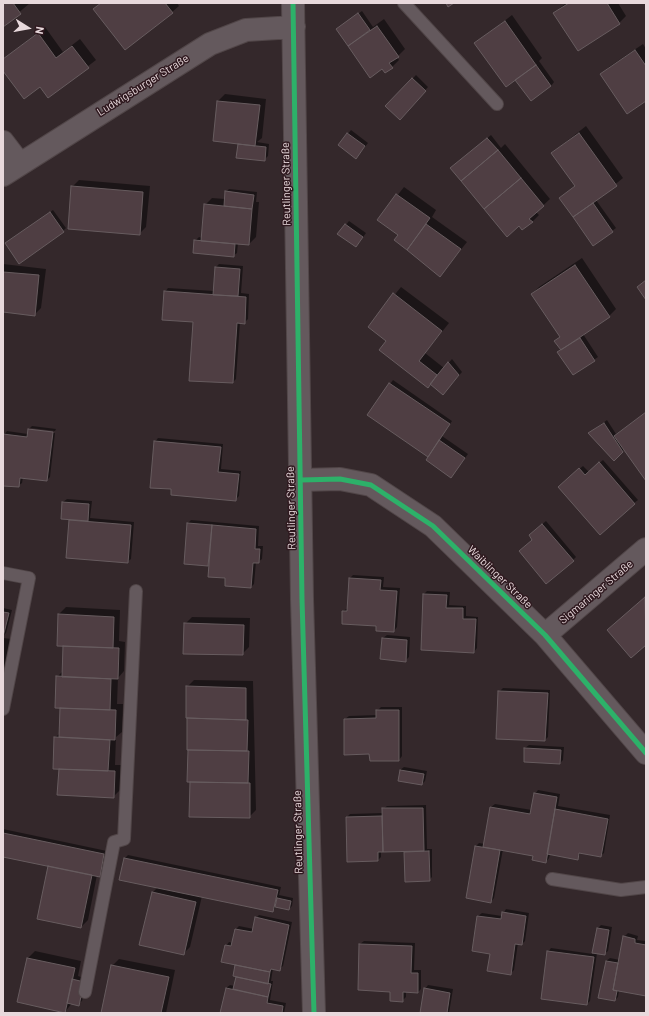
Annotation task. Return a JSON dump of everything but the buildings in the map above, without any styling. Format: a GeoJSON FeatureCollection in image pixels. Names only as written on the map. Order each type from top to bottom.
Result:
{"type":"FeatureCollection","features":[{"type":"Feature","properties":{"kind":"street","name":"Reutlinger Straße"},"geometry":{"type":"LineString","coordinates":[[294,3],[301,480],[309,875],[314,1013]]}},
{"type":"Feature","properties":{"kind":"street","name":"Ludwigsburger Straße"},"geometry":{"type":"LineString","coordinates":[[11,169],[210,44],[246,30],[294,27]]}},
{"type":"Feature","properties":{"kind":"street"},"geometry":{"type":"LineString","coordinates":[[3,142],[11,169]]}},
{"type":"Feature","properties":{"kind":"street","name":"Waiblinger Straße"},"geometry":{"type":"LineString","coordinates":[[301,480],[340,479],[371,485],[433,526],[545,635],[646,753]]}},
{"type":"Feature","properties":{"kind":"street","name":"Sigmaringer Straße"},"geometry":{"type":"LineString","coordinates":[[545,635],[646,549]]}},
{"type":"Feature","properties":{"kind":"lane"},"geometry":{"type":"LineString","coordinates":[[404,3],[497,104]]}},
{"type":"Feature","properties":{"kind":"lane"},"geometry":{"type":"LineString","coordinates":[[3,573],[29,578],[3,709]]}},
{"type":"Feature","properties":{"kind":"lane"},"geometry":{"type":"LineString","coordinates":[[85,992],[114,842],[124,839],[136,591]]}},
{"type":"Feature","properties":{"kind":"lane"},"geometry":{"type":"LineString","coordinates":[[552,879],[621,890],[646,887]]}},
{"type":"Feature","properties":{"kind":"cycle path"},"geometry":{"type":"LineString","coordinates":[[293,3],[302,599],[314,1013]]}},
{"type":"Feature","properties":{"kind":"cycle path"},"geometry":{"type":"LineString","coordinates":[[301,480],[340,479],[371,485],[433,526],[545,635],[646,753]]}}]}
